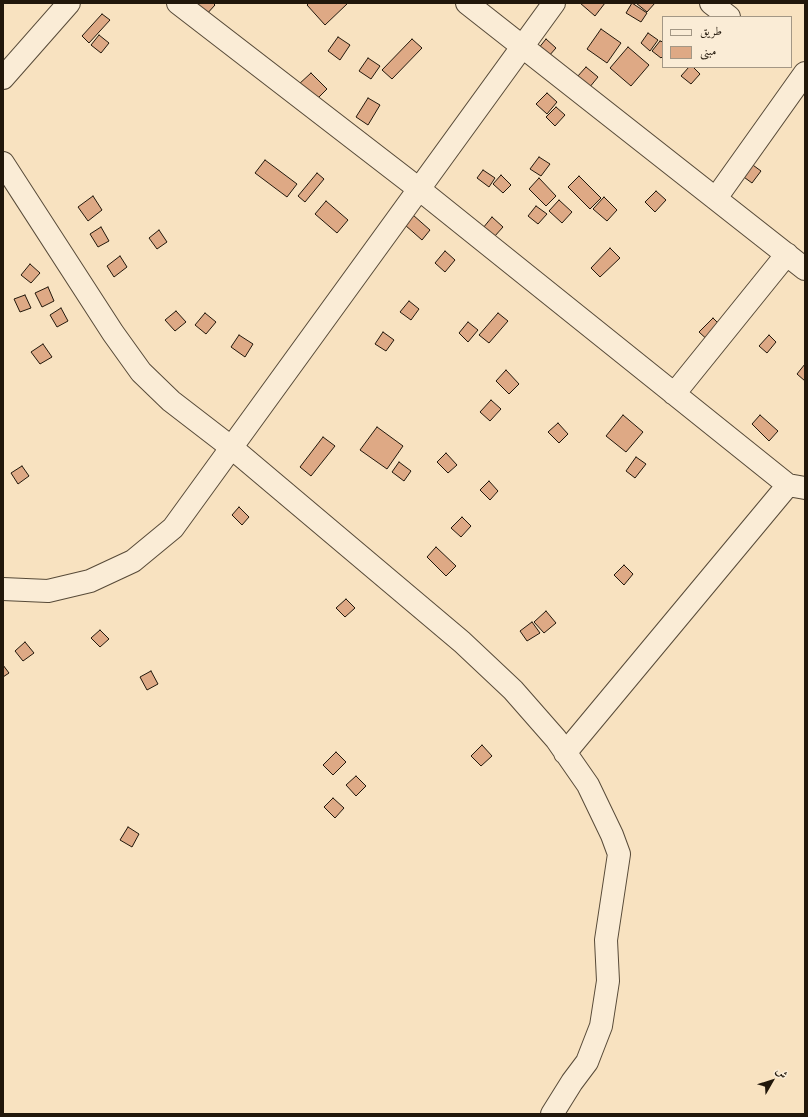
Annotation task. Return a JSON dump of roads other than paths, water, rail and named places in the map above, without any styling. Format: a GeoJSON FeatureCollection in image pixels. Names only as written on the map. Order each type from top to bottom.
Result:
{"type":"FeatureCollection","features":[{"type":"Feature","properties":{"kind":"street"},"geometry":{"type":"LineString","coordinates":[[3,78],[69,3]]}},
{"type":"Feature","properties":{"kind":"street"},"geometry":{"type":"LineString","coordinates":[[178,3],[418,189],[674,394],[796,486],[564,752]]}},
{"type":"Feature","properties":{"kind":"street"},"geometry":{"type":"LineString","coordinates":[[467,3],[805,269]]}},
{"type":"Feature","properties":{"kind":"street"},"geometry":{"type":"LineString","coordinates":[[3,590],[48,591],[90,581],[133,561],[173,528],[554,3]]}},
{"type":"Feature","properties":{"kind":"street"},"geometry":{"type":"LineString","coordinates":[[711,3],[728,16]]}},
{"type":"Feature","properties":{"kind":"street"},"geometry":{"type":"LineString","coordinates":[[716,198],[805,73],[792,64]]}},
{"type":"Feature","properties":{"kind":"street"},"geometry":{"type":"LineString","coordinates":[[3,163],[113,333],[142,372],[171,401],[232,448],[468,647],[514,690],[556,739],[588,785],[612,835],[619,854],[606,940],[608,981],[601,1026],[587,1062],[572,1082],[552,1114]]}},
{"type":"Feature","properties":{"kind":"street"},"geometry":{"type":"LineString","coordinates":[[674,394],[787,254]]}}]}
